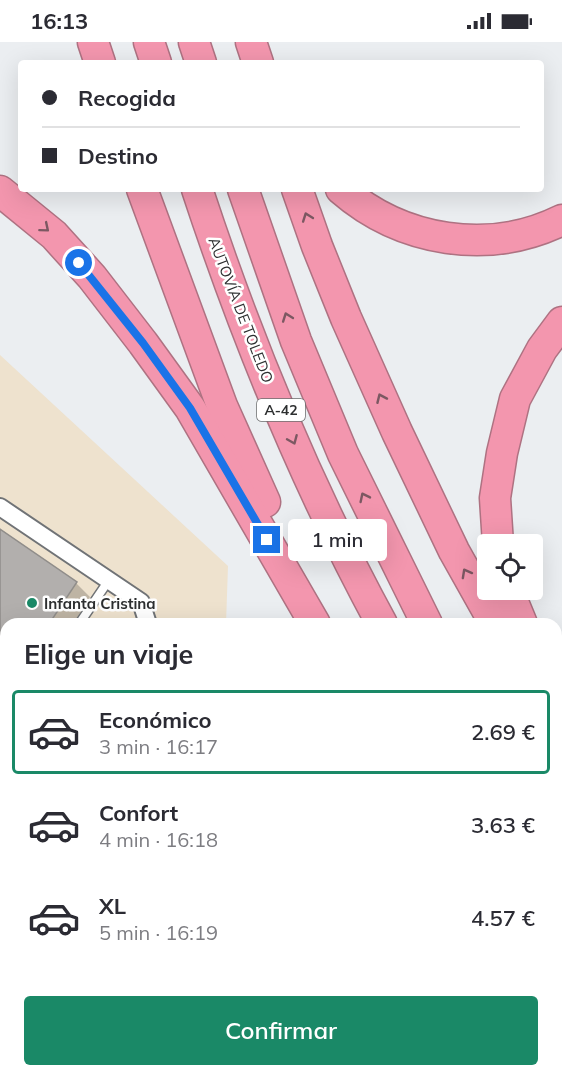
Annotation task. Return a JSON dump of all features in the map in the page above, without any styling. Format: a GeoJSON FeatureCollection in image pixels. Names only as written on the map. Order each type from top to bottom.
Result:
{"type":"FeatureCollection","features":[{"type":"Feature","properties":{"kind":"highway"},"geometry":{"type":"LineString","coordinates":[[93,42],[99,60]]}},
{"type":"Feature","properties":{"kind":"highway"},"geometry":{"type":"LineString","coordinates":[[149,42],[155,60]]}},
{"type":"Feature","properties":{"kind":"highway"},"geometry":{"type":"LineString","coordinates":[[194,42],[200,60]]}},
{"type":"Feature","properties":{"kind":"highway"},"geometry":{"type":"LineString","coordinates":[[251,42],[257,60]]}},
{"type":"Feature","properties":{"kind":"highway"},"geometry":{"type":"LineString","coordinates":[[0,190],[54,236],[92,277],[143,343],[190,408],[313,618]]}},
{"type":"Feature","properties":{"kind":"highway"},"geometry":{"type":"LineString","coordinates":[[143,192],[222,406],[314,618]]}},
{"type":"Feature","properties":{"kind":"highway","name":"AUTOVÍA DE TOLEDO"},"geometry":{"type":"LineString","coordinates":[[198,192],[277,403],[314,487],[379,618]]}},
{"type":"Feature","properties":{"kind":"highway","name":"A-42"},"geometry":{"type":"LineString","coordinates":[[244,192],[296,341],[343,454],[424,618]]}},
{"type":"Feature","properties":{"kind":"highway"},"geometry":{"type":"LineString","coordinates":[[298,192],[346,318],[397,432],[454,551],[492,618]]}},
{"type":"Feature","properties":{"kind":"highway"},"geometry":{"type":"LineString","coordinates":[[346,192],[370,210],[392,222],[436,237],[482,240],[506,238],[534,231],[562,220]]}},
{"type":"Feature","properties":{"kind":"highway"},"geometry":{"type":"LineString","coordinates":[[497,534],[495,498],[502,453],[515,399],[542,349],[562,322]]}},
{"type":"Feature","properties":{"kind":"highway"},"geometry":{"type":"LineString","coordinates":[[512,600],[520,618]]}},
{"type":"Feature","properties":{"kind":"street"},"geometry":{"type":"LineString","coordinates":[[0,507],[141,602],[146,618]]}},
{"type":"Feature","properties":{"kind":"lane"},"geometry":{"type":"LineString","coordinates":[[83,618],[109,580]]}},
{"type":"Feature","properties":{"kind":"shaded area"},"geometry":{"type":"Polygon","coordinates":[[[0,355],[228,566],[226,618],[0,618],[0,355]]]}},
{"type":"Feature","properties":{"kind":"building","name":"Infanta Cristina"},"geometry":{"type":"Polygon","coordinates":[[[0,529],[77,582],[53,618],[0,618],[0,529]]]}},
{"type":"Feature","properties":{"kind":"place","name":"Infanta Cristina"},"geometry":{"type":"Point","coordinates":[32,603]}},
{"type":"Feature","properties":{"kind":"route"},"geometry":{"type":"LineString","coordinates":[[79,263],[143,343],[190,408],[267,540]]}}]}
